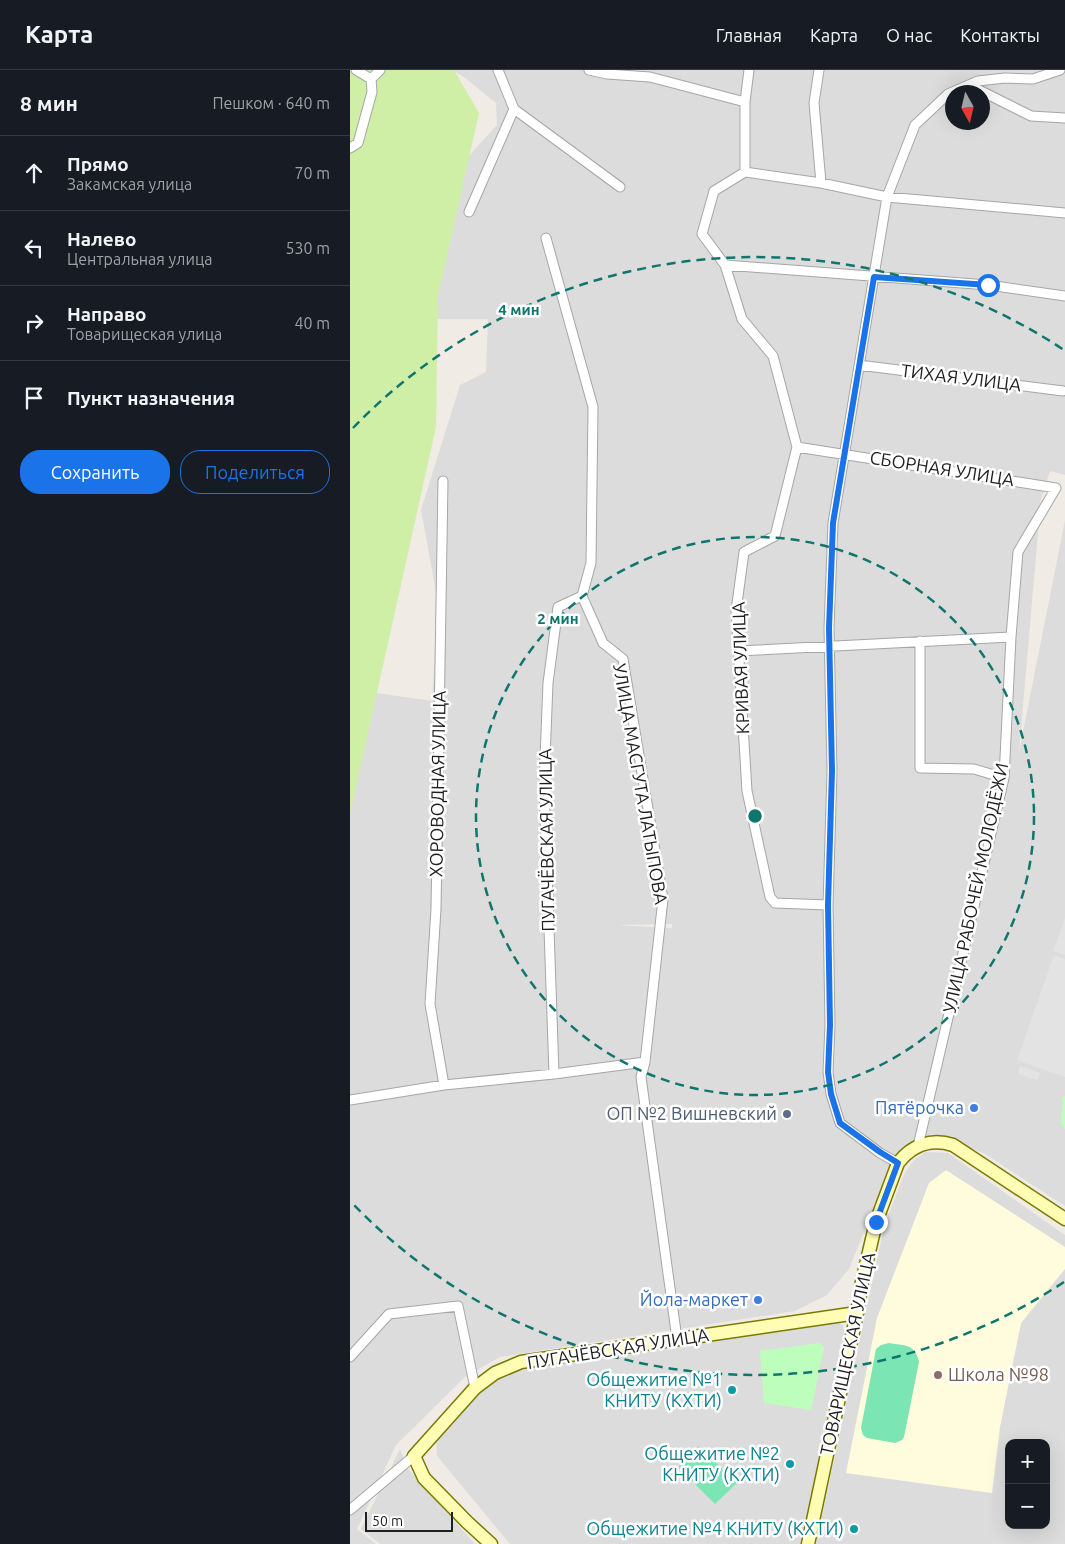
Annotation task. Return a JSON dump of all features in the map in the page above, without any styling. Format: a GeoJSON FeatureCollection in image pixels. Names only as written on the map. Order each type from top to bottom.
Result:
{"type":"FeatureCollection","features":[{"type":"Feature","properties":{"kind":"street"},"geometry":{"type":"LineString","coordinates":[[356,70],[371,79]]}},
{"type":"Feature","properties":{"kind":"street"},"geometry":{"type":"LineString","coordinates":[[350,148],[358,143],[372,92],[371,79],[380,70]]}},
{"type":"Feature","properties":{"kind":"street"},"geometry":{"type":"LineString","coordinates":[[498,70],[514,109],[620,187]]}},
{"type":"Feature","properties":{"kind":"street"},"geometry":{"type":"LineString","coordinates":[[589,70],[607,74],[650,77],[744,102]]}},
{"type":"Feature","properties":{"kind":"street"},"geometry":{"type":"LineString","coordinates":[[749,70],[744,102],[745,172],[821,183],[887,197],[1065,213]]}},
{"type":"Feature","properties":{"kind":"street"},"geometry":{"type":"LineString","coordinates":[[819,70],[814,103],[821,183]]}},
{"type":"Feature","properties":{"kind":"street"},"geometry":{"type":"LineString","coordinates":[[969,85],[978,81],[1004,78],[1033,79],[1060,70]]}},
{"type":"Feature","properties":{"kind":"street"},"geometry":{"type":"LineString","coordinates":[[990,96],[1031,116],[1065,118]]}},
{"type":"Feature","properties":{"kind":"street"},"geometry":{"type":"LineString","coordinates":[[898,1163],[840,1123],[831,1094],[828,1072],[830,1025],[828,905],[832,771],[828,646],[833,523],[887,197],[915,125],[945,97]]}},
{"type":"Feature","properties":{"kind":"street"},"geometry":{"type":"LineString","coordinates":[[469,212],[514,109]]}},
{"type":"Feature","properties":{"kind":"street","name":"КРИВАЯ УЛИЦА"},"geometry":{"type":"LineString","coordinates":[[745,172],[714,191],[702,234],[725,265],[742,319],[774,356],[797,447],[775,536],[744,552],[736,611],[747,791],[770,897],[775,903],[828,905]]}},
{"type":"Feature","properties":{"kind":"street"},"geometry":{"type":"LineString","coordinates":[[546,238],[593,407],[592,562],[582,596]]}},
{"type":"Feature","properties":{"kind":"street"},"geometry":{"type":"LineString","coordinates":[[725,265],[988,285],[1065,296]]}},
{"type":"Feature","properties":{"kind":"street","name":"ТИХАЯ УЛИЦА"},"geometry":{"type":"LineString","coordinates":[[859,365],[1063,391]]}},
{"type":"Feature","properties":{"kind":"street","name":"СБОРНАЯ УЛИЦА"},"geometry":{"type":"LineString","coordinates":[[797,447],[1056,488]]}},
{"type":"Feature","properties":{"kind":"street","name":"ХОРОВОДНАЯ УЛИЦА"},"geometry":{"type":"LineString","coordinates":[[443,481],[436,909],[430,1004],[444,1085]]}},
{"type":"Feature","properties":{"kind":"street","name":"УЛИЦА РАБОЧЕЙ МОЛОДЁЖИ"},"geometry":{"type":"LineString","coordinates":[[918,1146],[1004,778],[1011,637],[1018,552],[1056,488]]}},
{"type":"Feature","properties":{"kind":"street","name":"ПУГАЧЁВСКАЯ УЛИЦА"},"geometry":{"type":"LineString","coordinates":[[554,1074],[544,784],[548,684],[558,607],[582,596]]}},
{"type":"Feature","properties":{"kind":"street","name":"УЛИЦА МАСГУТА ЛАТЫПОВА"},"geometry":{"type":"LineString","coordinates":[[582,596],[603,643],[623,659],[663,899],[645,1062],[641,1077],[677,1339]]}},
{"type":"Feature","properties":{"kind":"street"},"geometry":{"type":"LineString","coordinates":[[738,651],[1011,637]]}},
{"type":"Feature","properties":{"kind":"street"},"geometry":{"type":"LineString","coordinates":[[920,641],[920,768],[974,769],[1004,778]]}},
{"type":"Feature","properties":{"kind":"street"},"geometry":{"type":"LineString","coordinates":[[350,1100],[444,1085],[554,1074],[645,1062]]}},
{"type":"Feature","properties":{"kind":"street"},"geometry":{"type":"LineString","coordinates":[[918,1146],[936,1142],[953,1145],[1065,1219]]}},
{"type":"Feature","properties":{"kind":"street","name":"ТОВАРИЩЕСКАЯ УЛИЦА"},"geometry":{"type":"LineString","coordinates":[[808,1544],[876,1222],[898,1163],[904,1155],[918,1146]]}},
{"type":"Feature","properties":{"kind":"street"},"geometry":{"type":"LineString","coordinates":[[350,1357],[389,1314],[458,1306],[475,1388]]}},
{"type":"Feature","properties":{"kind":"street","name":"ПУГАЧЁВСКАЯ УЛИЦА"},"geometry":{"type":"LineString","coordinates":[[350,1510],[414,1456],[475,1388],[495,1373],[521,1362],[857,1313]]}},
{"type":"Feature","properties":{"kind":"street"},"geometry":{"type":"LineString","coordinates":[[414,1456],[424,1478],[491,1544]]}},
{"type":"Feature","properties":{"kind":"shaded area"},"geometry":{"type":"Polygon","coordinates":[[[452,70],[1065,70],[1065,475],[1050,471],[1041,499],[1019,752],[1065,520],[1065,1206],[985,1154],[960,1143],[932,1134],[911,1141],[893,1161],[849,1269],[827,1295],[795,1311],[500,1357],[465,1377],[396,1445],[357,1529],[376,1544],[350,1544],[350,717],[363,691],[432,701],[438,603],[421,510],[460,385],[486,372],[488,319],[433,319],[464,161],[497,125],[496,103],[464,77],[452,70]],[[672,924],[617,925],[672,928],[672,924]]]}},
{"type":"Feature","properties":{"kind":"shaded area"},"geometry":{"type":"Polygon","coordinates":[[[1065,918],[1065,955],[1053,951],[1065,918]]]}},
{"type":"Feature","properties":{"kind":"shaded area"},"geometry":{"type":"Polygon","coordinates":[[[1054,955],[1065,959],[1065,1077],[1017,1060],[1054,955]]]}},
{"type":"Feature","properties":{"kind":"shaded area"},"geometry":{"type":"Polygon","coordinates":[[[1020,1066],[1041,1073],[1038,1080],[1018,1074],[1020,1066]]]}},
{"type":"Feature","properties":{"kind":"shaded area"},"geometry":{"type":"Polygon","coordinates":[[[926,1152],[948,1153],[1065,1235],[1065,1544],[816,1544],[884,1227],[904,1174],[914,1160],[926,1152]]]}},
{"type":"Feature","properties":{"kind":"shaded area","name":"Школа №98"},"geometry":{"type":"Polygon","coordinates":[[[946,1170],[1065,1247],[1065,1269],[1021,1323],[1000,1427],[992,1493],[846,1473],[877,1318],[929,1183],[946,1170]]]}},
{"type":"Feature","properties":{"kind":"shaded area"},"geometry":{"type":"Polygon","coordinates":[[[839,1322],[843,1326],[846,1339],[802,1544],[510,1544],[437,1456],[436,1438],[485,1384],[516,1370],[839,1322]]]}},
{"type":"Feature","properties":{"kind":"shaded area"},"geometry":{"type":"Polygon","coordinates":[[[400,1449],[409,1470],[475,1544],[380,1544],[361,1529],[400,1449]]]}},
{"type":"Feature","properties":{"kind":"green space"},"geometry":{"type":"Polygon","coordinates":[[[350,70],[454,70],[479,113],[438,296],[436,427],[350,814],[350,70]]]}},
{"type":"Feature","properties":{"kind":"green space"},"geometry":{"type":"Polygon","coordinates":[[[1065,1096],[1065,1129],[1062,1126],[1061,1118],[1062,1098],[1065,1096]]]}},
{"type":"Feature","properties":{"kind":"green space"},"geometry":{"type":"Polygon","coordinates":[[[820,1343],[824,1347],[811,1410],[764,1403],[760,1351],[820,1343]]]}},
{"type":"Feature","properties":{"kind":"green space"},"geometry":{"type":"Polygon","coordinates":[[[889,1343],[912,1348],[919,1362],[904,1437],[895,1443],[867,1438],[863,1435],[861,1428],[876,1349],[881,1345],[889,1343]]]}},
{"type":"Feature","properties":{"kind":"green space"},"geometry":{"type":"Polygon","coordinates":[[[699,1446],[737,1483],[715,1504],[678,1467],[699,1446]]]}},
{"type":"Feature","properties":{"kind":"place","name":"Пятёрочка"},"geometry":{"type":"Point","coordinates":[974,1108]}},
{"type":"Feature","properties":{"kind":"place","name":"ОП №2 Вишневский"},"geometry":{"type":"Point","coordinates":[787,1114]}},
{"type":"Feature","properties":{"kind":"place","name":"Йола-маркет"},"geometry":{"type":"Point","coordinates":[758,1300]}},
{"type":"Feature","properties":{"kind":"place","name":"Школа №98"},"geometry":{"type":"Point","coordinates":[938,1375]}},
{"type":"Feature","properties":{"kind":"place","name":"Общежитие №1 КНИТУ (КХТИ)"},"geometry":{"type":"Point","coordinates":[732,1390]}},
{"type":"Feature","properties":{"kind":"place","name":"Общежитие №2 КНИТУ (КХТИ)"},"geometry":{"type":"Point","coordinates":[790,1464]}},
{"type":"Feature","properties":{"kind":"place","name":"Общежитие №4 КНИТУ (КХТИ)"},"geometry":{"type":"Point","coordinates":[854,1529]}},
{"type":"Feature","properties":{"kind":"route"},"geometry":{"type":"LineString","coordinates":[[876,1222],[898,1163],[840,1123],[831,1094],[828,1072],[830,1025],[828,905],[832,771],[828,646],[833,523],[874,277],[988,285]]}}]}
